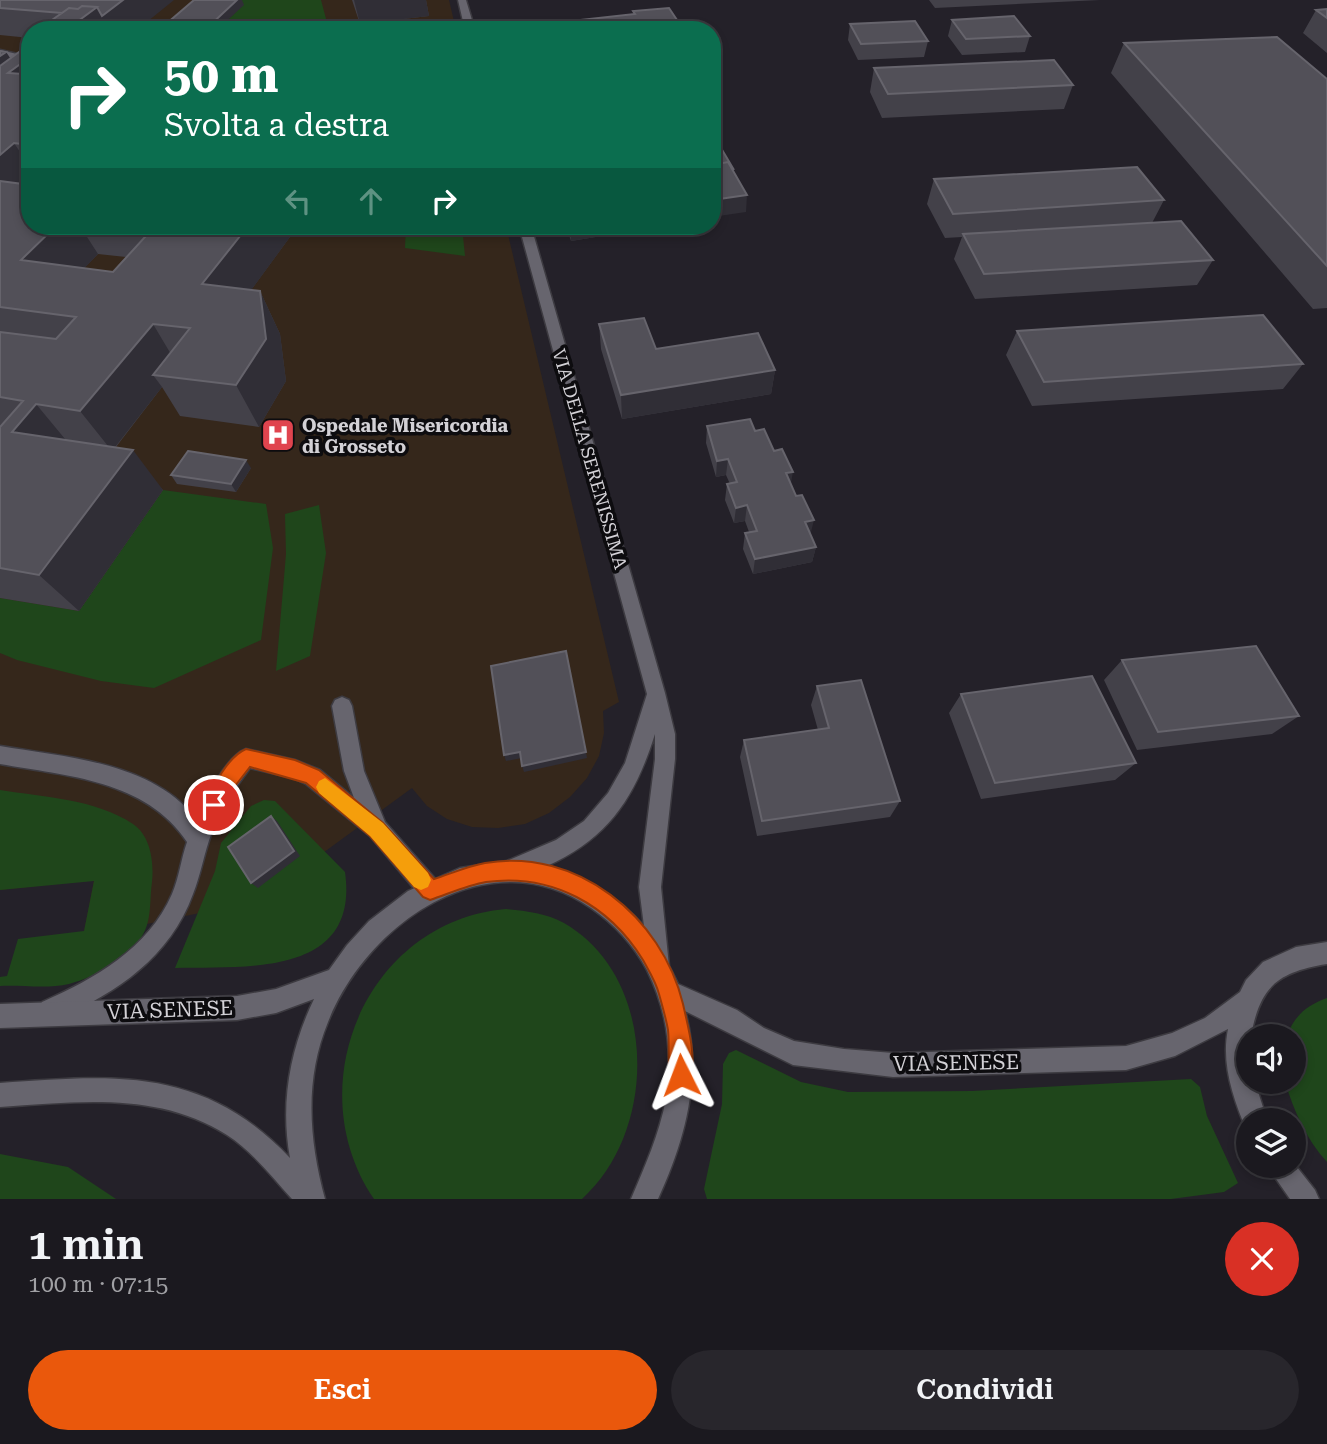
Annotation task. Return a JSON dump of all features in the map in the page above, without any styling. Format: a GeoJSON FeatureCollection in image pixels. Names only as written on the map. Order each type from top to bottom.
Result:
{"type":"FeatureCollection","features":[{"type":"Feature","properties":{"kind":"main road"},"geometry":{"type":"LineString","coordinates":[[462,0],[468,21]]}},
{"type":"Feature","properties":{"kind":"main road"},"geometry":{"type":"LineString","coordinates":[[0,53],[21,58]]}},
{"type":"Feature","properties":{"kind":"main road","name":"VIA DELLA SERENISSIMA"},"geometry":{"type":"LineString","coordinates":[[528,235],[656,693],[664,734],[665,759],[650,887],[665,981]]}},
{"type":"Feature","properties":{"kind":"main road","name":"VIA DELLA SERENISSIMA"},"geometry":{"type":"LineString","coordinates":[[510,871],[566,844],[590,829],[611,805],[638,756],[648,731],[656,693]]}},
{"type":"Feature","properties":{"kind":"main road"},"geometry":{"type":"LineString","coordinates":[[342,706],[354,771],[377,829]]}},
{"type":"Feature","properties":{"kind":"main road"},"geometry":{"type":"LineString","coordinates":[[0,755],[71,768],[132,784],[164,802],[180,816],[198,840]]}},
{"type":"Feature","properties":{"kind":"main road"},"geometry":{"type":"LineString","coordinates":[[36,1017],[87,995],[116,978],[164,928],[183,893],[198,840],[223,788],[246,758],[313,776],[377,829],[430,890]]}},
{"type":"Feature","properties":{"kind":"main road"},"geometry":{"type":"LineString","coordinates":[[311,1199],[303,1171],[297,1104],[309,1038],[336,979],[356,951],[379,926],[430,890],[484,873],[510,871],[547,875],[582,887],[612,907],[639,935],[665,981],[679,1031],[681,1075],[675,1120],[661,1166],[644,1199]]}},
{"type":"Feature","properties":{"kind":"main road","name":"VIA SENESE"},"geometry":{"type":"LineString","coordinates":[[1249,1108],[1239,1067],[1238,1031],[1245,1002],[1260,978],[1282,962],[1308,954],[1327,953]]}},
{"type":"Feature","properties":{"kind":"main road","name":"VIA SENESE"},"geometry":{"type":"LineString","coordinates":[[0,1016],[36,1017],[237,1008],[276,1001],[336,979]]}},
{"type":"Feature","properties":{"kind":"main road","name":"VIA SENESE"},"geometry":{"type":"LineString","coordinates":[[665,981],[756,1036],[793,1052],[844,1061],[893,1065],[1126,1058],[1175,1045],[1213,1026],[1245,1002]]}},
{"type":"Feature","properties":{"kind":"main road"},"geometry":{"type":"LineString","coordinates":[[0,1096],[123,1090],[155,1093],[184,1102],[236,1126],[271,1157],[311,1199]]}},
{"type":"Feature","properties":{"kind":"main road"},"geometry":{"type":"LineString","coordinates":[[1289,1178],[1306,1199]]}},
{"type":"Feature","properties":{"kind":"shaded area","name":"Ospedale Misericordia di Grosseto"},"geometry":{"type":"Polygon","coordinates":[[[0,0],[449,0],[454,21],[21,21],[21,235],[508,235],[619,702],[603,711],[604,733],[599,756],[587,778],[570,797],[549,813],[525,824],[498,828],[472,827],[447,819],[427,806],[412,788],[257,901],[147,924],[84,932],[94,880],[0,890],[0,0]]]}},
{"type":"Feature","properties":{"kind":"green space"},"geometry":{"type":"Polygon","coordinates":[[[239,0],[321,0],[327,21],[226,21],[243,5],[239,0]]]}},
{"type":"Feature","properties":{"kind":"green space"},"geometry":{"type":"Polygon","coordinates":[[[406,235],[463,235],[465,256],[405,248],[406,235]]]}},
{"type":"Feature","properties":{"kind":"green space"},"geometry":{"type":"Polygon","coordinates":[[[163,490],[266,504],[273,548],[261,640],[154,688],[101,681],[17,660],[0,653],[0,598],[79,611],[163,490]]]}},
{"type":"Feature","properties":{"kind":"green space"},"geometry":{"type":"Polygon","coordinates":[[[319,505],[326,553],[310,656],[276,671],[286,554],[285,514],[319,505]]]}},
{"type":"Feature","properties":{"kind":"green space"},"geometry":{"type":"Polygon","coordinates":[[[0,790],[69,800],[103,809],[133,824],[144,835],[150,850],[152,867],[147,925],[135,946],[116,963],[69,984],[44,987],[0,986],[0,977],[7,976],[18,939],[84,931],[94,881],[0,890],[0,790]]]}},
{"type":"Feature","properties":{"kind":"green space"},"geometry":{"type":"Polygon","coordinates":[[[264,800],[275,801],[345,872],[345,906],[334,931],[316,948],[292,959],[263,965],[175,968],[215,871],[221,843],[251,806],[264,800]]]}},
{"type":"Feature","properties":{"kind":"green space"},"geometry":{"type":"Polygon","coordinates":[[[506,909],[543,915],[564,923],[595,948],[617,979],[631,1016],[637,1055],[635,1096],[625,1134],[607,1170],[582,1199],[374,1199],[352,1155],[343,1108],[345,1061],[359,1016],[383,976],[416,943],[457,920],[506,909]]]}},
{"type":"Feature","properties":{"kind":"green space"},"geometry":{"type":"Polygon","coordinates":[[[1327,998],[1327,1162],[1306,1131],[1306,1108],[1294,1108],[1289,1094],[1306,1094],[1306,1024],[1292,1024],[1313,1004],[1327,998]]]}},
{"type":"Feature","properties":{"kind":"green space"},"geometry":{"type":"Polygon","coordinates":[[[736,1050],[801,1082],[848,1092],[972,1091],[1191,1079],[1200,1087],[1207,1116],[1238,1183],[1224,1192],[1171,1199],[707,1199],[704,1189],[722,1104],[723,1064],[729,1053],[736,1050]]]}},
{"type":"Feature","properties":{"kind":"green space"},"geometry":{"type":"Polygon","coordinates":[[[0,1154],[68,1167],[116,1199],[0,1199],[0,1154]]]}},
{"type":"Feature","properties":{"kind":"building"},"geometry":{"type":"Polygon","coordinates":[[[0,0],[123,0],[102,16],[97,7],[69,8],[62,13],[0,8],[0,0]]]}},
{"type":"Feature","properties":{"kind":"building"},"geometry":{"type":"Polygon","coordinates":[[[194,0],[237,0],[215,21],[170,21],[194,0]]]}},
{"type":"Feature","properties":{"kind":"building"},"geometry":{"type":"Polygon","coordinates":[[[82,6],[97,7],[78,21],[52,20],[69,8],[78,9],[82,6]]]}},
{"type":"Feature","properties":{"kind":"building"},"geometry":{"type":"Polygon","coordinates":[[[669,8],[678,21],[571,21],[635,14],[633,11],[669,8]]]}},
{"type":"Feature","properties":{"kind":"building"},"geometry":{"type":"Polygon","coordinates":[[[1327,9],[1327,18],[1316,10],[1327,9]]]}},
{"type":"Feature","properties":{"kind":"building"},"geometry":{"type":"Polygon","coordinates":[[[1014,16],[1030,36],[966,39],[952,20],[1014,16]]]}},
{"type":"Feature","properties":{"kind":"building"},"geometry":{"type":"Polygon","coordinates":[[[915,21],[928,41],[861,44],[850,24],[915,21]]]}},
{"type":"Feature","properties":{"kind":"building"},"geometry":{"type":"Polygon","coordinates":[[[1277,37],[1327,79],[1327,266],[1124,43],[1277,37]]]}},
{"type":"Feature","properties":{"kind":"building"},"geometry":{"type":"Polygon","coordinates":[[[21,51],[21,64],[8,73],[21,74],[21,144],[14,143],[0,155],[0,66],[21,51]]]}},
{"type":"Feature","properties":{"kind":"building"},"geometry":{"type":"Polygon","coordinates":[[[1054,60],[1073,85],[888,94],[874,68],[1054,60]]]}},
{"type":"Feature","properties":{"kind":"building"},"geometry":{"type":"Polygon","coordinates":[[[721,148],[734,170],[728,162],[721,163],[721,148]]]}},
{"type":"Feature","properties":{"kind":"building"},"geometry":{"type":"Polygon","coordinates":[[[728,162],[747,195],[721,199],[721,163],[728,162]]]}},
{"type":"Feature","properties":{"kind":"building"},"geometry":{"type":"Polygon","coordinates":[[[1137,167],[1164,200],[953,214],[934,179],[1137,167]]]}},
{"type":"Feature","properties":{"kind":"building"},"geometry":{"type":"Polygon","coordinates":[[[0,181],[21,184],[21,235],[47,235],[21,260],[113,272],[147,235],[241,235],[202,284],[260,291],[266,339],[236,385],[153,375],[190,328],[153,324],[80,411],[36,404],[12,432],[133,450],[39,575],[0,568],[0,427],[23,401],[0,397],[0,332],[56,339],[76,317],[0,307],[0,181]]]}},
{"type":"Feature","properties":{"kind":"building"},"geometry":{"type":"Polygon","coordinates":[[[1181,221],[1213,260],[984,274],[963,234],[1181,221]]]}},
{"type":"Feature","properties":{"kind":"building"},"geometry":{"type":"Polygon","coordinates":[[[1263,315],[1303,364],[1044,382],[1017,331],[1263,315]]]}},
{"type":"Feature","properties":{"kind":"building"},"geometry":{"type":"Polygon","coordinates":[[[644,318],[656,349],[758,333],[775,370],[621,395],[599,324],[644,318]]]}},
{"type":"Feature","properties":{"kind":"building"},"geometry":{"type":"Polygon","coordinates":[[[750,419],[755,431],[764,429],[774,451],[782,449],[793,472],[786,473],[796,496],[802,495],[814,520],[805,522],[816,547],[755,559],[745,533],[757,531],[747,505],[736,508],[727,484],[737,482],[728,459],[717,461],[707,426],[750,419]]]}},
{"type":"Feature","properties":{"kind":"building"},"geometry":{"type":"Polygon","coordinates":[[[188,451],[246,460],[231,484],[171,475],[188,451]]]}},
{"type":"Feature","properties":{"kind":"building"},"geometry":{"type":"Polygon","coordinates":[[[1256,646],[1299,716],[1158,732],[1122,660],[1256,646]]]}},
{"type":"Feature","properties":{"kind":"building"},"geometry":{"type":"Polygon","coordinates":[[[566,651],[586,752],[522,766],[520,752],[504,755],[491,666],[566,651]]]}},
{"type":"Feature","properties":{"kind":"building"},"geometry":{"type":"Polygon","coordinates":[[[1092,676],[1136,763],[995,783],[961,694],[1092,676]]]}},
{"type":"Feature","properties":{"kind":"building"},"geometry":{"type":"Polygon","coordinates":[[[861,680],[900,801],[762,821],[744,740],[829,728],[817,686],[861,680]]]}},
{"type":"Feature","properties":{"kind":"building"},"geometry":{"type":"Polygon","coordinates":[[[271,816],[294,851],[251,883],[228,847],[271,816]]]}},
{"type":"Feature","properties":{"kind":"slow traffic"},"geometry":{"type":"LineString","coordinates":[[325,787],[377,829],[421,880]]}},
{"type":"Feature","properties":{"kind":"place","name":"Ospedale Misericordia di Grosseto"},"geometry":{"type":"Point","coordinates":[278,435]}},
{"type":"Feature","properties":{"kind":"route"},"geometry":{"type":"LineString","coordinates":[[214,805],[223,788],[246,758],[313,776],[377,829],[430,890],[456,879],[510,871],[547,875],[582,887],[612,907],[639,935],[660,970],[679,1031],[681,1075]]}}]}
